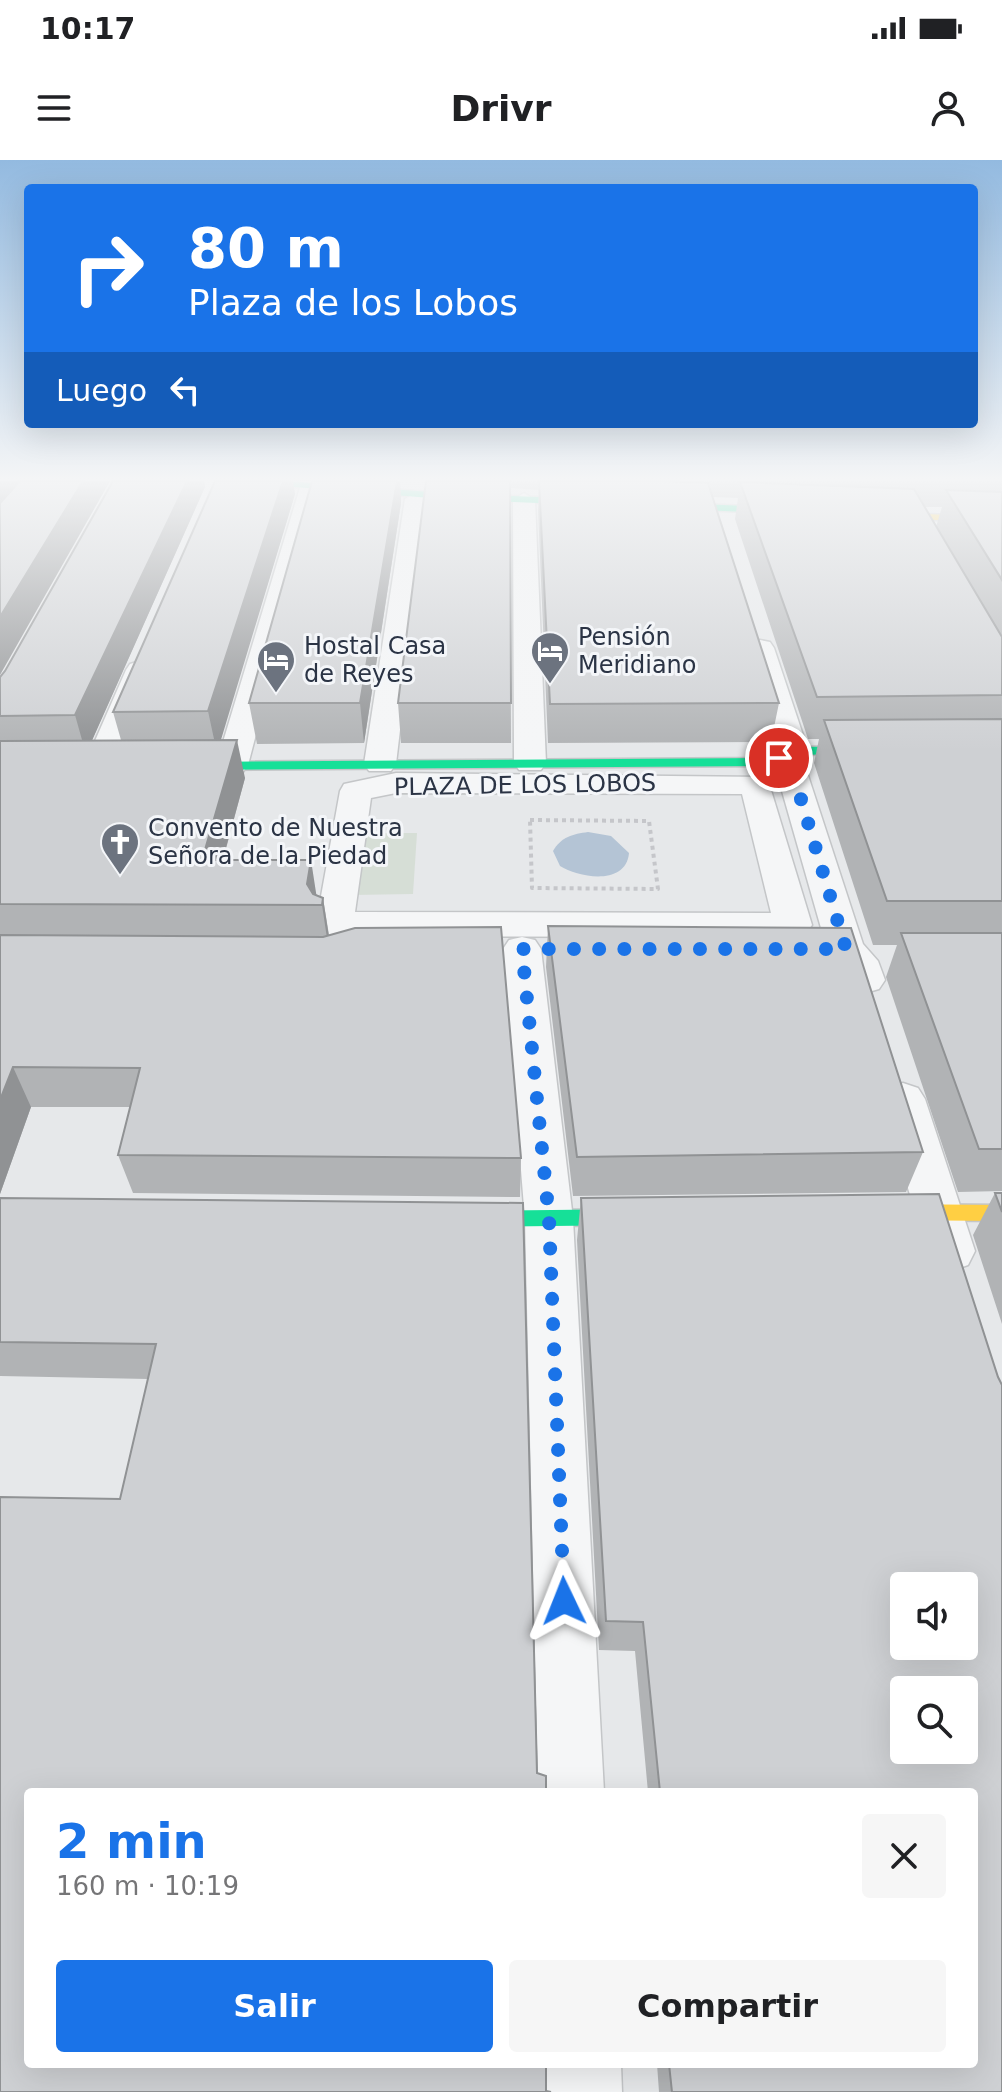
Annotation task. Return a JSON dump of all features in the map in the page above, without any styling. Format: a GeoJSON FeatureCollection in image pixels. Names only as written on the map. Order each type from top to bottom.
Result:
{"type":"FeatureCollection","features":[{"type":"Feature","properties":{"kind":"street"},"geometry":{"type":"LineString","coordinates":[[232,765],[286,571]]}},
{"type":"Feature","properties":{"kind":"street"},"geometry":{"type":"LineString","coordinates":[[380,764],[401,571]]}},
{"type":"Feature","properties":{"kind":"street"},"geometry":{"type":"LineString","coordinates":[[526,571],[530,763]]}},
{"type":"Feature","properties":{"kind":"street"},"geometry":{"type":"LineString","coordinates":[[752,623],[786,755],[865,957],[877,1016]]}},
{"type":"Feature","properties":{"kind":"street"},"geometry":{"type":"LineString","coordinates":[[101,766],[150,646]]}},
{"type":"Feature","properties":{"kind":"street","name":"PLAZA DE LOS LOBOS"},"geometry":{"type":"LineString","coordinates":[[159,766],[765,762],[786,755],[892,750]]}},
{"type":"Feature","properties":{"kind":"street","name":"PLAZA DE LOS LOBOS"},"geometry":{"type":"LineString","coordinates":[[396,783],[479,783],[756,784],[793,925],[335,924],[356,791],[396,783]]}},
{"type":"Feature","properties":{"kind":"street"},"geometry":{"type":"LineString","coordinates":[[329,961],[371,949],[522,949],[865,957]]}},
{"type":"Feature","properties":{"kind":"street"},"geometry":{"type":"LineString","coordinates":[[522,949],[549,1219],[571,1788]]}},
{"type":"Feature","properties":{"kind":"street"},"geometry":{"type":"LineString","coordinates":[[891,1062],[961,1284]]}},
{"type":"Feature","properties":{"kind":"street"},"geometry":{"type":"LineString","coordinates":[[872,1212],[1002,1213]]}},
{"type":"Feature","properties":{"kind":"street"},"geometry":{"type":"LineString","coordinates":[[440,1218],[652,1217]]}},
{"type":"Feature","properties":{"kind":"street"},"geometry":{"type":"LineString","coordinates":[[583,2068],[584,2092]]}},
{"type":"Feature","properties":{"kind":"path"},"geometry":{"type":"LineString","coordinates":[[530,820],[649,821],[658,889],[532,888],[530,820]]}},
{"type":"Feature","properties":{"kind":"shaded area"},"geometry":{"type":"Polygon","coordinates":[[[361,833],[417,833],[413,894],[352,895],[361,833]]]}},
{"type":"Feature","properties":{"kind":"water"},"geometry":{"type":"Polygon","coordinates":[[[588,832],[611,836],[629,853],[620,871],[611,875],[589,876],[560,866],[553,851],[556,846],[568,837],[588,832]]]}},
{"type":"Feature","properties":{"kind":"building"},"geometry":{"type":"Polygon","coordinates":[[[0,571],[28,571],[0,617],[0,571]]]}},
{"type":"Feature","properties":{"kind":"building"},"geometry":{"type":"Polygon","coordinates":[[[62,571],[144,571],[75,715],[0,716],[0,677],[62,571]]]}},
{"type":"Feature","properties":{"kind":"building"},"geometry":{"type":"Polygon","coordinates":[[[175,571],[254,571],[208,711],[113,712],[175,571]]]}},
{"type":"Feature","properties":{"kind":"building"},"geometry":{"type":"Polygon","coordinates":[[[286,571],[382,571],[360,703],[249,703],[286,571]]]}},
{"type":"Feature","properties":{"kind":"building"},"geometry":{"type":"Polygon","coordinates":[[[415,571],[510,571],[511,703],[398,703],[415,571]]]}},
{"type":"Feature","properties":{"kind":"building"},"geometry":{"type":"Polygon","coordinates":[[[543,571],[736,571],[779,703],[550,704],[543,571]]]}},
{"type":"Feature","properties":{"kind":"building"},"geometry":{"type":"Polygon","coordinates":[[[772,571],[963,571],[1002,637],[1002,695],[817,697],[772,571]]]}},
{"type":"Feature","properties":{"kind":"building"},"geometry":{"type":"Polygon","coordinates":[[[1002,719],[1002,901],[887,901],[824,720],[1002,719]]]}},
{"type":"Feature","properties":{"kind":"building"},"geometry":{"type":"Polygon","coordinates":[[[237,740],[202,860],[311,860],[307,884],[313,894],[323,898],[322,905],[0,904],[0,741],[237,740]]]}},
{"type":"Feature","properties":{"kind":"building"},"geometry":{"type":"Polygon","coordinates":[[[548,926],[851,928],[923,1152],[577,1157],[548,926]]]}},
{"type":"Feature","properties":{"kind":"building"},"geometry":{"type":"Polygon","coordinates":[[[501,927],[521,1158],[118,1155],[140,1068],[13,1067],[0,1100],[0,935],[323,937],[355,928],[501,927]]]}},
{"type":"Feature","properties":{"kind":"building"},"geometry":{"type":"Polygon","coordinates":[[[901,933],[1002,933],[1002,1149],[979,1149],[901,933]]]}},
{"type":"Feature","properties":{"kind":"building"},"geometry":{"type":"Polygon","coordinates":[[[995,1193],[1002,1193],[1002,1212],[995,1193]]]}},
{"type":"Feature","properties":{"kind":"building"},"geometry":{"type":"Polygon","coordinates":[[[939,1194],[1002,1385],[1002,2092],[672,2092],[669,2068],[978,2068],[978,1788],[660,1788],[643,1622],[606,1621],[581,1198],[939,1194]]]}},
{"type":"Feature","properties":{"kind":"building"},"geometry":{"type":"Polygon","coordinates":[[[0,1198],[523,1203],[537,1773],[546,1776],[546,1788],[24,1788],[24,2068],[546,2068],[546,2091],[551,2092],[0,2092],[0,1497],[120,1499],[156,1344],[0,1342],[0,1198]]]}},
{"type":"Feature","properties":{"kind":"traffic: fast"},"geometry":{"type":"LineString","coordinates":[[182,766],[765,762],[800,751],[876,750]]}},
{"type":"Feature","properties":{"kind":"traffic: fast"},"geometry":{"type":"LineString","coordinates":[[465,1219],[640,1217]]}},
{"type":"Feature","properties":{"kind":"traffic: slow"},"geometry":{"type":"LineString","coordinates":[[884,1212],[1002,1213]]}},
{"type":"Feature","properties":{"kind":"place","name":"Pensión Meridiano"},"geometry":{"type":"Point","coordinates":[550,685]}},
{"type":"Feature","properties":{"kind":"place","name":"Hostal Casa de Reyes"},"geometry":{"type":"Point","coordinates":[276,694]}},
{"type":"Feature","properties":{"kind":"place","name":"Convento de Nuestra Señora de la Piedad"},"geometry":{"type":"Point","coordinates":[120,876]}},
{"type":"Feature","properties":{"kind":"route"},"geometry":{"type":"LineString","coordinates":[[564,1601],[549,1219],[522,949],[846,949],[791,766],[779,758]]}}]}
